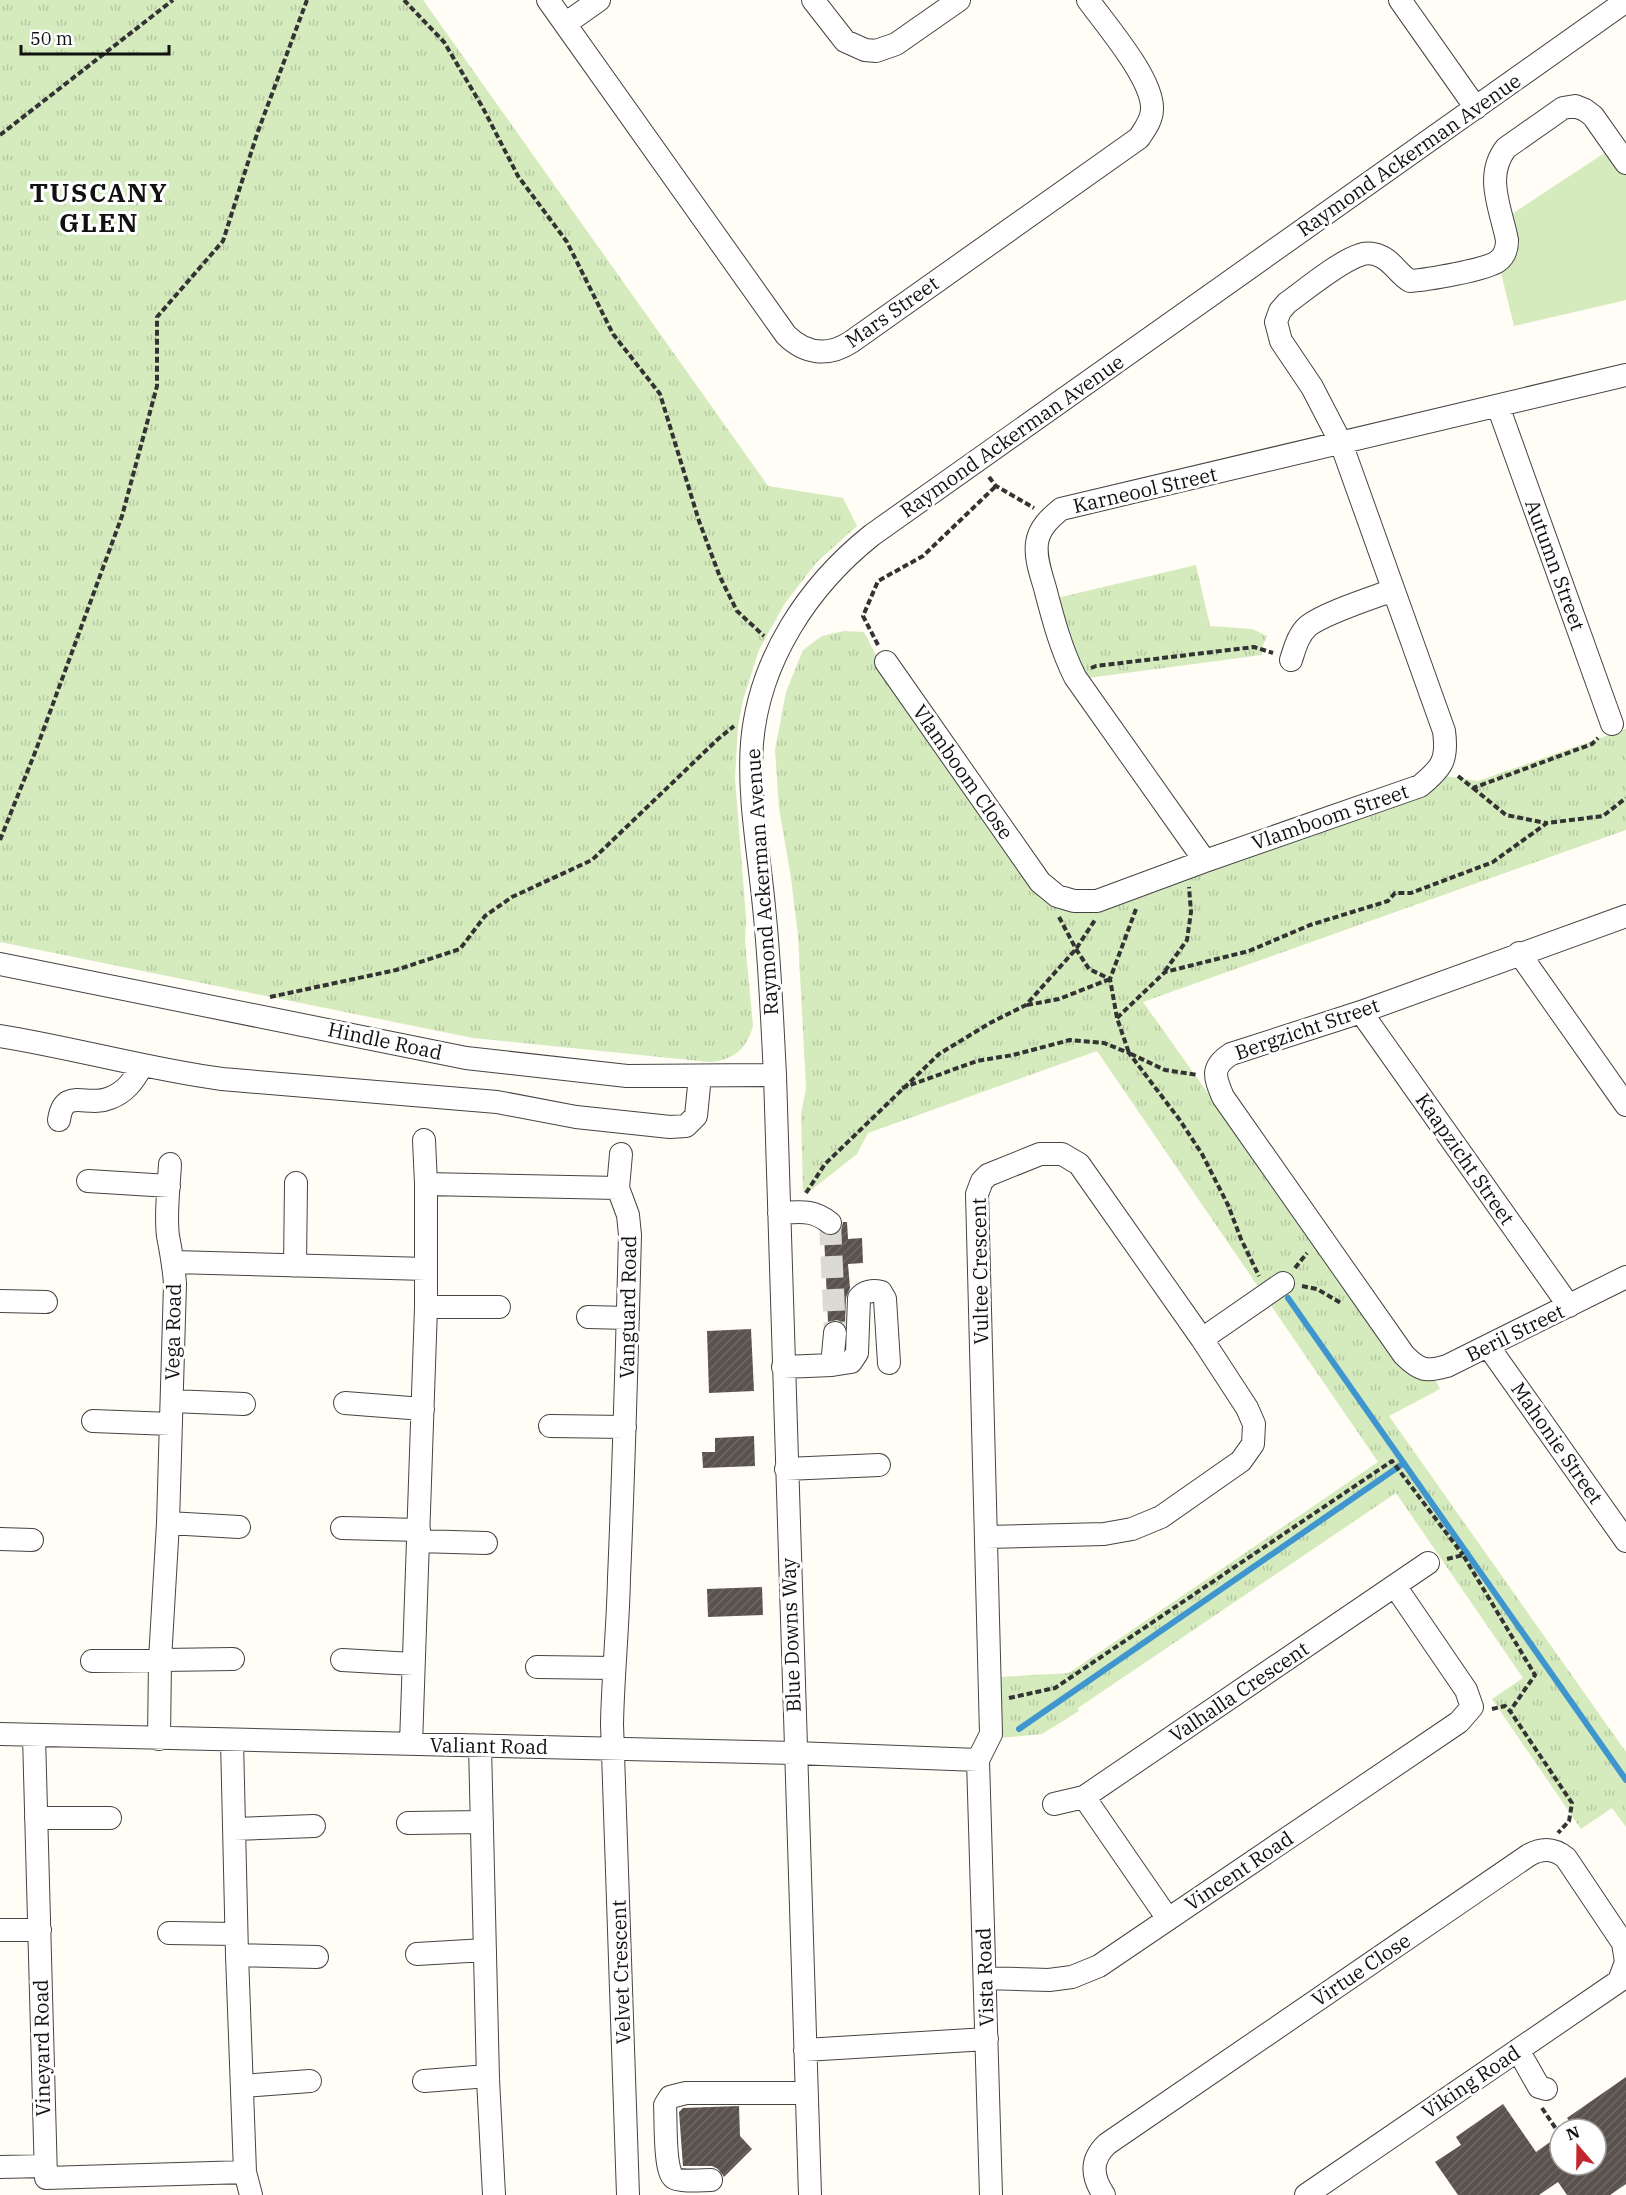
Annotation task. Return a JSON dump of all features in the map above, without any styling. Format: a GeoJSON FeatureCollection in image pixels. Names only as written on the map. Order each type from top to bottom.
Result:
{"type":"FeatureCollection","features":[{"type":"Feature","properties":{"kind":"street","name":"Mars Street"},"geometry":{"type":"LineString","coordinates":[[548,0],[786,335],[803,349],[824,353],[834,351],[851,342],[1139,138],[1148,125],[1152,110],[1150,93],[1142,76],[1088,0]]}},
{"type":"Feature","properties":{"kind":"street"},"geometry":{"type":"LineString","coordinates":[[565,24],[599,0]]}},
{"type":"Feature","properties":{"kind":"street"},"geometry":{"type":"LineString","coordinates":[[813,0],[845,41],[865,50],[876,51],[896,44],[960,0]]}},
{"type":"Feature","properties":{"kind":"street"},"geometry":{"type":"LineString","coordinates":[[1400,0],[1476,108]]}},
{"type":"Feature","properties":{"kind":"street","name":"Raymond Ackerman Avenue"},"geometry":{"type":"LineString","coordinates":[[775,1075],[766,924],[751,778],[752,742],[758,707],[778,649],[822,581],[864,542],[1626,2]]}},
{"type":"Feature","properties":{"kind":"street"},"geometry":{"type":"LineString","coordinates":[[1443,763],[1446,746],[1444,731],[1341,443],[1312,387],[1281,341],[1276,322],[1280,311],[1287,303],[1350,259],[1362,254],[1384,257],[1401,276],[1410,281],[1421,281],[1486,267],[1499,261],[1506,250],[1507,240],[1494,180],[1494,169],[1498,157],[1506,148],[1563,108],[1575,106],[1593,116],[1626,163]]}},
{"type":"Feature","properties":{"kind":"street","name":"Karneool Street"},"geometry":{"type":"LineString","coordinates":[[1196,864],[1075,677],[1065,656],[1038,559],[1037,541],[1050,518],[1061,509],[1626,375]]}},
{"type":"Feature","properties":{"kind":"street","name":"Autumn Street"},"geometry":{"type":"LineString","coordinates":[[1498,406],[1612,724]]}},
{"type":"Feature","properties":{"kind":"street"},"geometry":{"type":"LineString","coordinates":[[1291,660],[1296,642],[1308,626],[1393,590]]}},
{"type":"Feature","properties":{"kind":"street","name":"Vlamboom Close"},"geometry":{"type":"LineString","coordinates":[[886,662],[1040,882]]}},
{"type":"Feature","properties":{"kind":"street","name":"Vlamboom Street"},"geometry":{"type":"LineString","coordinates":[[1040,882],[1057,896],[1074,901],[1097,901],[1420,786],[1435,774],[1443,763]]}},
{"type":"Feature","properties":{"kind":"street","name":"Bergzicht Street"},"geometry":{"type":"LineString","coordinates":[[1404,1355],[1223,1097],[1215,1070],[1220,1062],[1231,1054],[1361,1012],[1626,916]]}},
{"type":"Feature","properties":{"kind":"street"},"geometry":{"type":"LineString","coordinates":[[1519,953],[1626,1105]]}},
{"type":"Feature","properties":{"kind":"street","name":"Hindle Road"},"geometry":{"type":"LineString","coordinates":[[0,964],[466,1058],[627,1076],[775,1075]]}},
{"type":"Feature","properties":{"kind":"street","name":"Kaapzicht Street"},"geometry":{"type":"LineString","coordinates":[[1361,1012],[1569,1306]]}},
{"type":"Feature","properties":{"kind":"street"},"geometry":{"type":"LineString","coordinates":[[0,1036],[50,1044],[142,1066],[222,1079],[497,1102],[576,1117],[679,1127],[693,1122],[696,1116],[700,1076]]}},
{"type":"Feature","properties":{"kind":"street"},"geometry":{"type":"LineString","coordinates":[[59,1120],[61,1108],[70,1101],[110,1099],[128,1088],[142,1066]]}},
{"type":"Feature","properties":{"kind":"street","name":"Blue Downs Way"},"geometry":{"type":"LineString","coordinates":[[775,1075],[781,1209],[779,1213],[783,1368],[810,2195]]}},
{"type":"Feature","properties":{"kind":"street"},"geometry":{"type":"LineString","coordinates":[[411,1744],[426,1306],[424,1140]]}},
{"type":"Feature","properties":{"kind":"street","name":"Vultee Crescent"},"geometry":{"type":"LineString","coordinates":[[978,1760],[991,1734],[991,1702],[986,1537],[977,1200],[979,1187],[988,1175],[1040,1154],[1051,1153],[1071,1158],[1079,1164],[1202,1338],[1252,1416],[1255,1433],[1253,1444],[1241,1461],[1161,1516],[1132,1529],[1104,1534],[986,1537]]}},
{"type":"Feature","properties":{"kind":"street","name":"Vanguard Road"},"geometry":{"type":"LineString","coordinates":[[612,1749],[613,1668],[619,1585],[625,1427],[630,1228],[624,1201],[618,1188],[621,1154]]}},
{"type":"Feature","properties":{"kind":"street","name":"Vega Road"},"geometry":{"type":"LineString","coordinates":[[88,1181],[170,1175],[168,1236],[174,1262],[172,1401],[160,1660],[159,1739]]}},
{"type":"Feature","properties":{"kind":"street"},"geometry":{"type":"LineString","coordinates":[[295,1266],[296,1183]]}},
{"type":"Feature","properties":{"kind":"street"},"geometry":{"type":"LineString","coordinates":[[426,1184],[618,1188]]}},
{"type":"Feature","properties":{"kind":"street"},"geometry":{"type":"LineString","coordinates":[[779,1213],[812,1212],[830,1223]]}},
{"type":"Feature","properties":{"kind":"street","name":"Vega Road"},"geometry":{"type":"LineString","coordinates":[[174,1262],[426,1269]]}},
{"type":"Feature","properties":{"kind":"street","name":"Beril Street"},"geometry":{"type":"LineString","coordinates":[[1404,1355],[1416,1367],[1431,1371],[1447,1366],[1626,1277]]}},
{"type":"Feature","properties":{"kind":"street"},"geometry":{"type":"LineString","coordinates":[[1202,1338],[1276,1288]]}},
{"type":"Feature","properties":{"kind":"street"},"geometry":{"type":"LineString","coordinates":[[783,1368],[846,1364],[855,1358],[858,1302],[862,1294],[873,1291],[881,1292],[885,1299],[889,1363]]}},
{"type":"Feature","properties":{"kind":"street"},"geometry":{"type":"LineString","coordinates":[[0,1301],[46,1302]]}},
{"type":"Feature","properties":{"kind":"street"},"geometry":{"type":"LineString","coordinates":[[426,1306],[498,1307]]}},
{"type":"Feature","properties":{"kind":"street"},"geometry":{"type":"LineString","coordinates":[[588,1317],[628,1318]]}},
{"type":"Feature","properties":{"kind":"street"},"geometry":{"type":"LineString","coordinates":[[832,1365],[835,1333]]}},
{"type":"Feature","properties":{"kind":"street","name":"Mahonie Street"},"geometry":{"type":"LineString","coordinates":[[1488,1346],[1626,1540]]}},
{"type":"Feature","properties":{"kind":"street","name":"Vega Road"},"geometry":{"type":"LineString","coordinates":[[172,1401],[244,1404]]}},
{"type":"Feature","properties":{"kind":"street"},"geometry":{"type":"LineString","coordinates":[[345,1403],[423,1409]]}},
{"type":"Feature","properties":{"kind":"street"},"geometry":{"type":"LineString","coordinates":[[93,1421],[171,1424]]}},
{"type":"Feature","properties":{"kind":"street"},"geometry":{"type":"LineString","coordinates":[[550,1426],[625,1427]]}},
{"type":"Feature","properties":{"kind":"street"},"geometry":{"type":"LineString","coordinates":[[786,1469],[879,1465]]}},
{"type":"Feature","properties":{"kind":"street"},"geometry":{"type":"LineString","coordinates":[[168,1523],[239,1527]]}},
{"type":"Feature","properties":{"kind":"street"},"geometry":{"type":"LineString","coordinates":[[342,1528],[486,1543]]}},
{"type":"Feature","properties":{"kind":"street"},"geometry":{"type":"LineString","coordinates":[[0,1539],[32,1539]]}},
{"type":"Feature","properties":{"kind":"street","name":"Valhalla Crescent"},"geometry":{"type":"LineString","coordinates":[[1054,1804],[1084,1797],[1428,1563]]}},
{"type":"Feature","properties":{"kind":"street"},"geometry":{"type":"LineString","coordinates":[[1395,1586],[1466,1690],[1472,1707]]}},
{"type":"Feature","properties":{"kind":"street"},"geometry":{"type":"LineString","coordinates":[[92,1661],[233,1659]]}},
{"type":"Feature","properties":{"kind":"street"},"geometry":{"type":"LineString","coordinates":[[342,1660],[413,1664]]}},
{"type":"Feature","properties":{"kind":"street"},"geometry":{"type":"LineString","coordinates":[[537,1667],[613,1668]]}},
{"type":"Feature","properties":{"kind":"street","name":"Vincent Road"},"geometry":{"type":"LineString","coordinates":[[985,1978],[1049,1980],[1071,1977],[1100,1966],[1459,1722],[1472,1707]]}},
{"type":"Feature","properties":{"kind":"street","name":"Valiant Road"},"geometry":{"type":"LineString","coordinates":[[0,1734],[795,1753],[978,1760]]}},
{"type":"Feature","properties":{"kind":"street","name":"Vineyard Road"},"geometry":{"type":"LineString","coordinates":[[34,1736],[45,2166]]}},
{"type":"Feature","properties":{"kind":"street"},"geometry":{"type":"LineString","coordinates":[[232,1740],[245,2172],[251,2195]]}},
{"type":"Feature","properties":{"kind":"street"},"geometry":{"type":"LineString","coordinates":[[480,1746],[488,2076],[494,2195]]}},
{"type":"Feature","properties":{"kind":"street","name":"Velvet Crescent"},"geometry":{"type":"LineString","coordinates":[[612,1749],[628,2195]]}},
{"type":"Feature","properties":{"kind":"street","name":"Vista Road"},"geometry":{"type":"LineString","coordinates":[[978,1760],[991,2195]]}},
{"type":"Feature","properties":{"kind":"street"},"geometry":{"type":"LineString","coordinates":[[1084,1797],[1168,1919]]}},
{"type":"Feature","properties":{"kind":"street"},"geometry":{"type":"LineString","coordinates":[[36,1818],[110,1818]]}},
{"type":"Feature","properties":{"kind":"street"},"geometry":{"type":"LineString","coordinates":[[408,1823],[482,1822]]}},
{"type":"Feature","properties":{"kind":"street"},"geometry":{"type":"LineString","coordinates":[[234,1829],[314,1826]]}},
{"type":"Feature","properties":{"kind":"street"},"geometry":{"type":"LineString","coordinates":[[1548,1849],[1566,1858],[1623,1943],[1626,1962]]}},
{"type":"Feature","properties":{"kind":"street","name":"Virtue Close"},"geometry":{"type":"LineString","coordinates":[[1104,2195],[1094,2173],[1096,2158],[1107,2144],[1529,1854],[1548,1849]]}},
{"type":"Feature","properties":{"kind":"street"},"geometry":{"type":"LineString","coordinates":[[0,1930],[40,1930]]}},
{"type":"Feature","properties":{"kind":"street"},"geometry":{"type":"LineString","coordinates":[[169,1934],[317,1957]]}},
{"type":"Feature","properties":{"kind":"street"},"geometry":{"type":"LineString","coordinates":[[417,1954],[485,1950]]}},
{"type":"Feature","properties":{"kind":"street","name":"Viking Road"},"geometry":{"type":"LineString","coordinates":[[1306,2195],[1619,1980],[1626,1962]]}},
{"type":"Feature","properties":{"kind":"street"},"geometry":{"type":"LineString","coordinates":[[804,2050],[987,2039]]}},
{"type":"Feature","properties":{"kind":"street"},"geometry":{"type":"LineString","coordinates":[[1518,2050],[1543,2098]]}},
{"type":"Feature","properties":{"kind":"street"},"geometry":{"type":"LineString","coordinates":[[424,2081],[488,2076]]}},
{"type":"Feature","properties":{"kind":"street"},"geometry":{"type":"LineString","coordinates":[[242,2086],[310,2081]]}},
{"type":"Feature","properties":{"kind":"street"},"geometry":{"type":"LineString","coordinates":[[711,2180],[676,2179],[671,2175],[667,2163],[665,2105],[670,2097],[686,2093],[806,2093]]}},
{"type":"Feature","properties":{"kind":"street"},"geometry":{"type":"LineString","coordinates":[[0,2167],[45,2166],[45,2178],[245,2172]]}},
{"type":"Feature","properties":{"kind":"path"},"geometry":{"type":"LineString","coordinates":[[0,135],[173,0]]}},
{"type":"Feature","properties":{"kind":"path"},"geometry":{"type":"LineString","coordinates":[[0,840],[36,750],[122,516],[157,386],[157,317],[224,241],[256,135],[307,0]]}},
{"type":"Feature","properties":{"kind":"path"},"geometry":{"type":"LineString","coordinates":[[404,0],[444,42],[483,108],[518,176],[567,242],[613,334],[660,394],[699,521],[720,577],[737,610],[778,649]]}},
{"type":"Feature","properties":{"kind":"path"},"geometry":{"type":"LineString","coordinates":[[989,476],[996,486],[1050,518]]}},
{"type":"Feature","properties":{"kind":"path"},"geometry":{"type":"LineString","coordinates":[[886,662],[863,616],[878,581],[923,556],[996,486]]}},
{"type":"Feature","properties":{"kind":"path"},"geometry":{"type":"LineString","coordinates":[[1075,677],[1096,666],[1254,647],[1291,660]]}},
{"type":"Feature","properties":{"kind":"path"},"geometry":{"type":"LineString","coordinates":[[263,999],[396,970],[460,949],[485,916],[512,897],[592,860],[718,739],[758,707]]}},
{"type":"Feature","properties":{"kind":"path"},"geometry":{"type":"LineString","coordinates":[[1473,788],[1592,744],[1612,724]]}},
{"type":"Feature","properties":{"kind":"path"},"geometry":{"type":"LineString","coordinates":[[1443,763],[1506,814],[1547,823],[1603,816],[1626,798]]}},
{"type":"Feature","properties":{"kind":"path"},"geometry":{"type":"LineString","coordinates":[[1165,972],[1250,951],[1310,925],[1388,901],[1395,893],[1411,893],[1493,862],[1547,823]]}},
{"type":"Feature","properties":{"kind":"path"},"geometry":{"type":"LineString","coordinates":[[1117,1018],[1165,972],[1186,940],[1196,864]]}},
{"type":"Feature","properties":{"kind":"path"},"geometry":{"type":"LineString","coordinates":[[1144,885],[1110,979],[1117,1018],[1129,1053],[1179,1119],[1202,1154],[1228,1205],[1241,1239],[1276,1288]]}},
{"type":"Feature","properties":{"kind":"path"},"geometry":{"type":"LineString","coordinates":[[1026,1005],[1076,950],[1096,919],[1097,901]]}},
{"type":"Feature","properties":{"kind":"path"},"geometry":{"type":"LineString","coordinates":[[1056,911],[1076,950],[1089,969],[1110,979]]}},
{"type":"Feature","properties":{"kind":"path"},"geometry":{"type":"LineString","coordinates":[[804,1199],[806,1192],[825,1164],[939,1054],[990,1023],[1026,1005],[1059,999],[1110,979]]}},
{"type":"Feature","properties":{"kind":"path"},"geometry":{"type":"LineString","coordinates":[[902,1088],[977,1061],[1013,1055],[1070,1040],[1104,1043],[1165,1070],[1200,1075],[1215,1070]]}},
{"type":"Feature","properties":{"kind":"path"},"geometry":{"type":"LineString","coordinates":[[1276,1288],[1321,1237]]}},
{"type":"Feature","properties":{"kind":"path"},"geometry":{"type":"LineString","coordinates":[[1276,1288],[1317,1289],[1342,1303]]}},
{"type":"Feature","properties":{"kind":"path"},"geometry":{"type":"LineString","coordinates":[[991,1702],[1055,1688],[1392,1461],[1462,1554],[1535,1675],[1510,1711]]}},
{"type":"Feature","properties":{"kind":"path"},"geometry":{"type":"LineString","coordinates":[[1428,1563],[1462,1554]]}},
{"type":"Feature","properties":{"kind":"path"},"geometry":{"type":"LineString","coordinates":[[1472,1707],[1485,1710],[1505,1706],[1572,1803],[1569,1821],[1560,1829],[1548,1849]]}},
{"type":"Feature","properties":{"kind":"path"},"geometry":{"type":"LineString","coordinates":[[1543,2098],[1552,2117]]}},
{"type":"Feature","properties":{"kind":"green space"},"geometry":{"type":"Polygon","coordinates":[[[0,0],[423,0],[768,486],[843,498],[857,526],[817,562],[785,603],[759,650],[743,700],[738,726],[735,778],[746,917],[745,941],[753,1025],[751,1033],[738,1052],[725,1059],[709,1062],[473,1038],[0,942],[0,0]]]}},
{"type":"Feature","properties":{"kind":"green space"},"geometry":{"type":"Polygon","coordinates":[[[1609,150],[1626,175],[1626,300],[1514,326],[1500,269],[1509,216],[1609,150]]]}},
{"type":"Feature","properties":{"kind":"green space"},"geometry":{"type":"Polygon","coordinates":[[[1196,565],[1210,626],[1252,629],[1267,636],[1262,655],[1088,678],[1077,662],[1057,598],[1196,565]]]}},
{"type":"Feature","properties":{"kind":"green space"},"geometry":{"type":"Polygon","coordinates":[[[844,631],[864,632],[882,667],[1055,903],[1446,776],[1478,781],[1626,729],[1626,830],[1143,1002],[1405,1370],[1419,1380],[1436,1381],[1440,1389],[1389,1416],[1626,1752],[1626,1827],[1612,1808],[1581,1829],[1492,1699],[1523,1678],[1396,1493],[1078,1708],[1079,1711],[1042,1734],[1001,1738],[1000,1677],[1069,1673],[1378,1462],[1097,1051],[868,1133],[857,1154],[810,1191],[803,1192],[801,1114],[806,1088],[798,936],[779,808],[775,750],[786,692],[803,650],[822,636],[844,631]]]}},
{"type":"Feature","properties":{"kind":"building"},"geometry":{"type":"Polygon","coordinates":[[[843,1222],[847,1222],[848,1239],[862,1238],[863,1263],[848,1264],[850,1288],[846,1298],[845,1324],[837,1320],[828,1322],[824,1235],[836,1235],[841,1230],[843,1222]]]}},
{"type":"Feature","properties":{"kind":"building"},"geometry":{"type":"Polygon","coordinates":[[[751,1329],[754,1391],[709,1393],[707,1331],[751,1329]]]}},
{"type":"Feature","properties":{"kind":"building"},"geometry":{"type":"Polygon","coordinates":[[[754,1436],[755,1466],[703,1468],[702,1452],[715,1452],[715,1438],[754,1436]]]}},
{"type":"Feature","properties":{"kind":"building"},"geometry":{"type":"Polygon","coordinates":[[[762,1587],[763,1615],[708,1617],[707,1589],[762,1587]]]}},
{"type":"Feature","properties":{"kind":"building"},"geometry":{"type":"Polygon","coordinates":[[[1626,2077],[1626,2184],[1610,2195],[1567,2195],[1558,2182],[1539,2195],[1458,2195],[1435,2162],[1461,2145],[1456,2137],[1503,2104],[1536,2152],[1548,2144],[1548,2177],[1608,2177],[1608,2117],[1568,2117],[1626,2077]]]}},
{"type":"Feature","properties":{"kind":"building"},"geometry":{"type":"Polygon","coordinates":[[[739,2106],[740,2136],[752,2149],[724,2177],[718,2169],[712,2166],[683,2166],[679,2112],[683,2108],[739,2106]]]}},
{"type":"Feature","properties":{"kind":"waterway"},"geometry":{"type":"LineString","coordinates":[[1288,1298],[1626,1780]]}},
{"type":"Feature","properties":{"kind":"waterway"},"geometry":{"type":"LineString","coordinates":[[1019,1729],[1404,1463]]}},
{"type":"Feature","properties":{"kind":"tunnel"},"geometry":{"type":"LineString","coordinates":[[830,1223],[835,1333]]}},
{"type":"Feature","properties":{"kind":"district","name":"TUSCANY GLEN"},"geometry":{"type":"Point","coordinates":[99,208]}}]}
